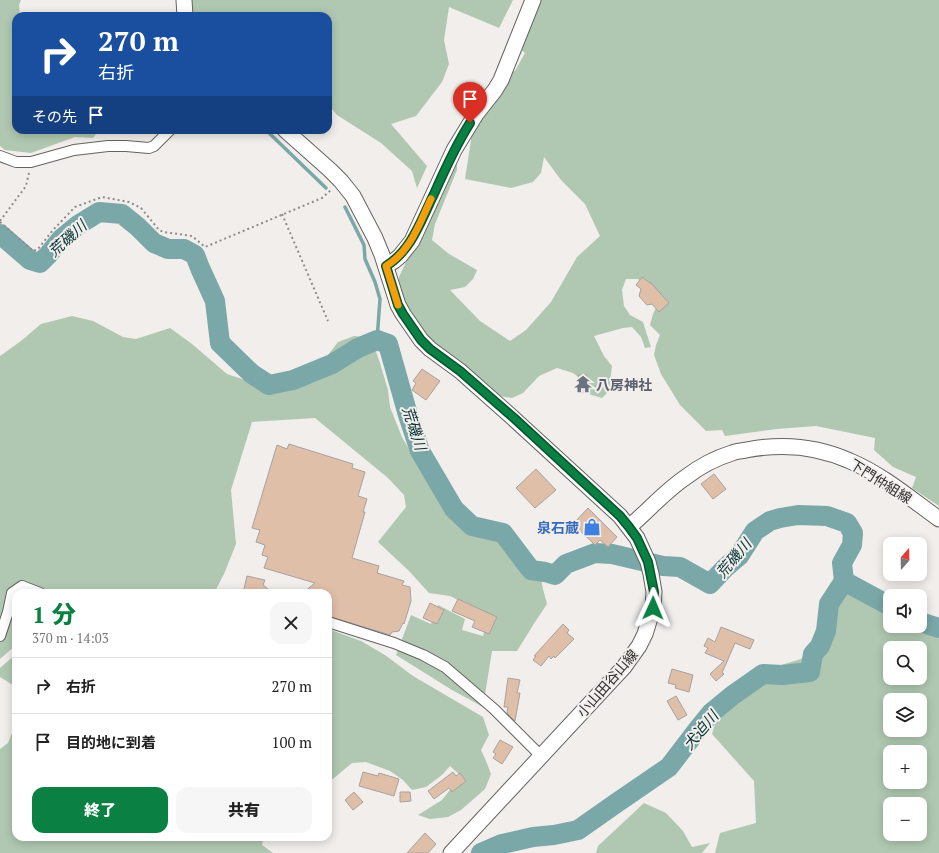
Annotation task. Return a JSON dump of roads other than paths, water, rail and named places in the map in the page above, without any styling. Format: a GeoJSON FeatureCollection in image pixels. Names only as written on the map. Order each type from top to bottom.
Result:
{"type":"FeatureCollection","features":[{"type":"Feature","properties":{"kind":"main road"},"geometry":{"type":"LineString","coordinates":[[184,0],[185,12]]}},
{"type":"Feature","properties":{"kind":"main road"},"geometry":{"type":"LineString","coordinates":[[386,266],[400,256],[412,241],[454,150],[476,114],[501,80],[534,0]]}},
{"type":"Feature","properties":{"kind":"main road","name":"小山田谷山線"},"geometry":{"type":"LineString","coordinates":[[290,134],[330,170],[353,196],[375,238],[386,266],[398,305],[421,340],[430,349],[460,371],[514,418],[620,516],[637,538],[648,562],[651,574],[654,592],[653,608],[645,634],[639,646],[624,667],[451,853]]}},
{"type":"Feature","properties":{"kind":"main road","name":"下門仲組線"},"geometry":{"type":"LineString","coordinates":[[629,527],[686,477],[705,464],[732,452],[787,446],[812,448],[830,453],[865,468],[887,481],[939,519]]}},
{"type":"Feature","properties":{"kind":"street"},"geometry":{"type":"LineString","coordinates":[[0,156],[16,162],[31,162],[74,150],[108,146],[149,148],[154,146],[166,134]]}},
{"type":"Feature","properties":{"kind":"street"},"geometry":{"type":"LineString","coordinates":[[18,589],[22,586],[30,589]]}},
{"type":"Feature","properties":{"kind":"street"},"geometry":{"type":"LineString","coordinates":[[0,636],[12,594]]}},
{"type":"Feature","properties":{"kind":"street"},"geometry":{"type":"LineString","coordinates":[[332,623],[394,643],[423,655],[445,667],[494,709],[541,756]]}},
{"type":"Feature","properties":{"kind":"waterway"},"geometry":{"type":"LineString","coordinates":[[270,134],[326,188]]}},
{"type":"Feature","properties":{"kind":"waterway"},"geometry":{"type":"LineString","coordinates":[[345,207],[364,245],[365,259],[375,282],[380,299],[377,340]]}},
{"type":"Feature","properties":{"kind":"waterway","name":"荒磯川"},"geometry":{"type":"LineString","coordinates":[[0,234],[30,260],[40,263],[61,239],[78,225],[99,212],[122,214],[154,243],[168,249],[184,249],[195,255],[215,301],[220,343],[252,374],[269,385],[293,380],[332,364],[358,348],[377,340],[388,344],[420,451],[454,509],[472,526],[503,533],[531,570],[555,575],[566,564],[595,553],[612,554],[663,566],[680,567],[710,584],[739,556],[755,531],[770,521],[798,515],[827,516],[847,523],[853,533],[852,545],[842,563],[844,581]]}},
{"type":"Feature","properties":{"kind":"waterway","name":"犬迫川"},"geometry":{"type":"LineString","coordinates":[[844,581],[883,602]]}},
{"type":"Feature","properties":{"kind":"waterway","name":"犬迫川"},"geometry":{"type":"LineString","coordinates":[[481,853],[502,844],[533,837],[554,835],[578,830],[669,767],[711,713],[733,695],[763,674],[782,675],[810,672],[813,654],[820,646],[826,631],[829,604],[844,581]]}},
{"type":"Feature","properties":{"kind":"waterway","name":"犬迫川"},"geometry":{"type":"LineString","coordinates":[[927,624],[939,628]]}},
{"type":"Feature","properties":{"kind":"place","name":"八房神社"},"geometry":{"type":"Point","coordinates":[583,384]}},
{"type":"Feature","properties":{"kind":"place","name":"泉石蔵"},"geometry":{"type":"Point","coordinates":[592,527]}}]}
